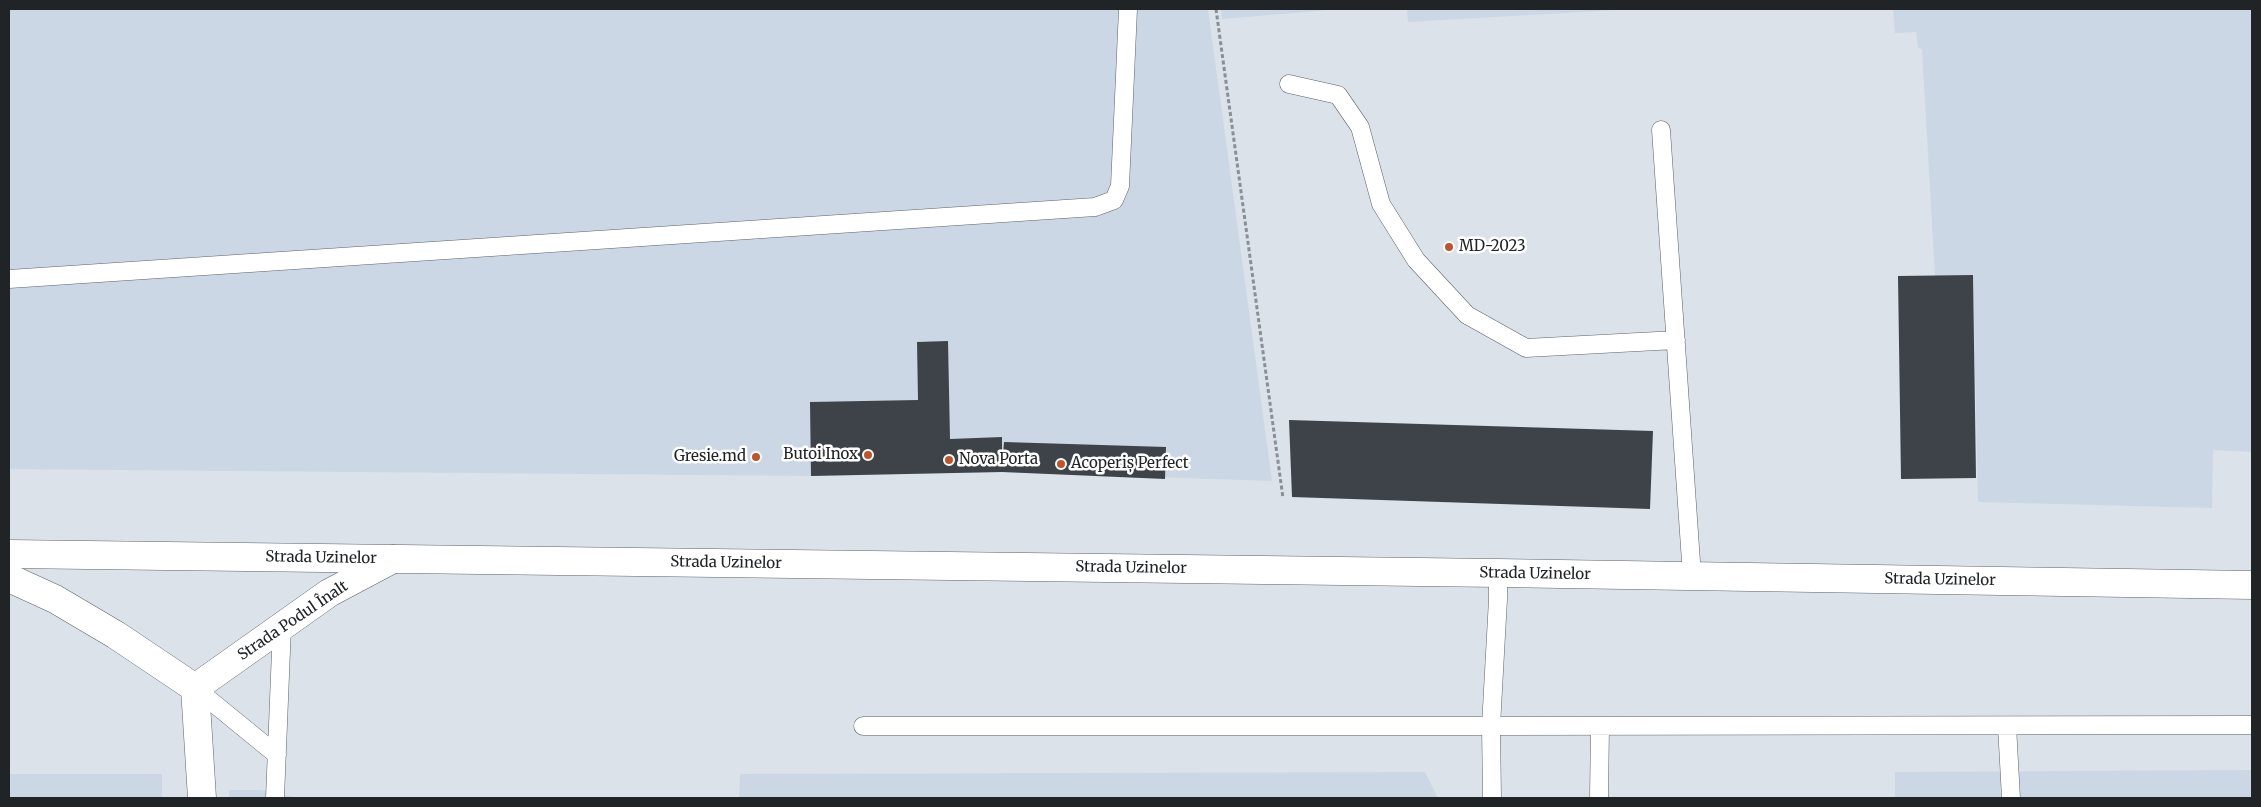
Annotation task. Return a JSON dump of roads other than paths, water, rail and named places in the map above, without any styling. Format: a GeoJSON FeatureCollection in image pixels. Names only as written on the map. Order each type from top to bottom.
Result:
{"type":"FeatureCollection","features":[{"type":"Feature","properties":{"kind":"main road","name":"Strada Uzinelor"},"geometry":{"type":"LineString","coordinates":[[9,554],[1498,573],[2252,585]]}},
{"type":"Feature","properties":{"kind":"main road","name":"Strada Podul Înalt"},"geometry":{"type":"LineString","coordinates":[[195,688],[329,593],[393,559]]}},
{"type":"Feature","properties":{"kind":"main road"},"geometry":{"type":"LineString","coordinates":[[9,578],[70,608],[116,635],[195,688],[202,798]]}},
{"type":"Feature","properties":{"kind":"lane"},"geometry":{"type":"LineString","coordinates":[[9,279],[1095,208],[1114,200],[1120,186],[1128,9]]}},
{"type":"Feature","properties":{"kind":"lane"},"geometry":{"type":"LineString","coordinates":[[1289,84],[1338,95],[1360,127],[1381,204],[1416,260],[1467,315],[1526,348],[1676,340]]}},
{"type":"Feature","properties":{"kind":"lane"},"geometry":{"type":"LineString","coordinates":[[1661,130],[1692,576]]}},
{"type":"Feature","properties":{"kind":"lane"},"geometry":{"type":"LineString","coordinates":[[1492,798],[1491,726],[1498,573]]}},
{"type":"Feature","properties":{"kind":"lane"},"geometry":{"type":"LineString","coordinates":[[275,798],[282,626]]}},
{"type":"Feature","properties":{"kind":"lane"},"geometry":{"type":"LineString","coordinates":[[195,688],[277,755]]}},
{"type":"Feature","properties":{"kind":"lane"},"geometry":{"type":"LineString","coordinates":[[864,726],[2252,726]]}},
{"type":"Feature","properties":{"kind":"lane"},"geometry":{"type":"LineString","coordinates":[[1600,726],[1600,798]]}},
{"type":"Feature","properties":{"kind":"lane"},"geometry":{"type":"LineString","coordinates":[[2008,726],[2011,798]]}},
{"type":"Feature","properties":{"kind":"place","name":"MD-2023"},"geometry":{"type":"Point","coordinates":[1449,247]}},
{"type":"Feature","properties":{"kind":"place","name":"Butoi Inox"},"geometry":{"type":"Point","coordinates":[868,455]}},
{"type":"Feature","properties":{"kind":"place","name":"Gresie.md"},"geometry":{"type":"Point","coordinates":[756,457]}},
{"type":"Feature","properties":{"kind":"place","name":"Nova Porta"},"geometry":{"type":"Point","coordinates":[949,460]}},
{"type":"Feature","properties":{"kind":"place","name":"Acoperiș Perfect"},"geometry":{"type":"Point","coordinates":[1061,464]}}]}
